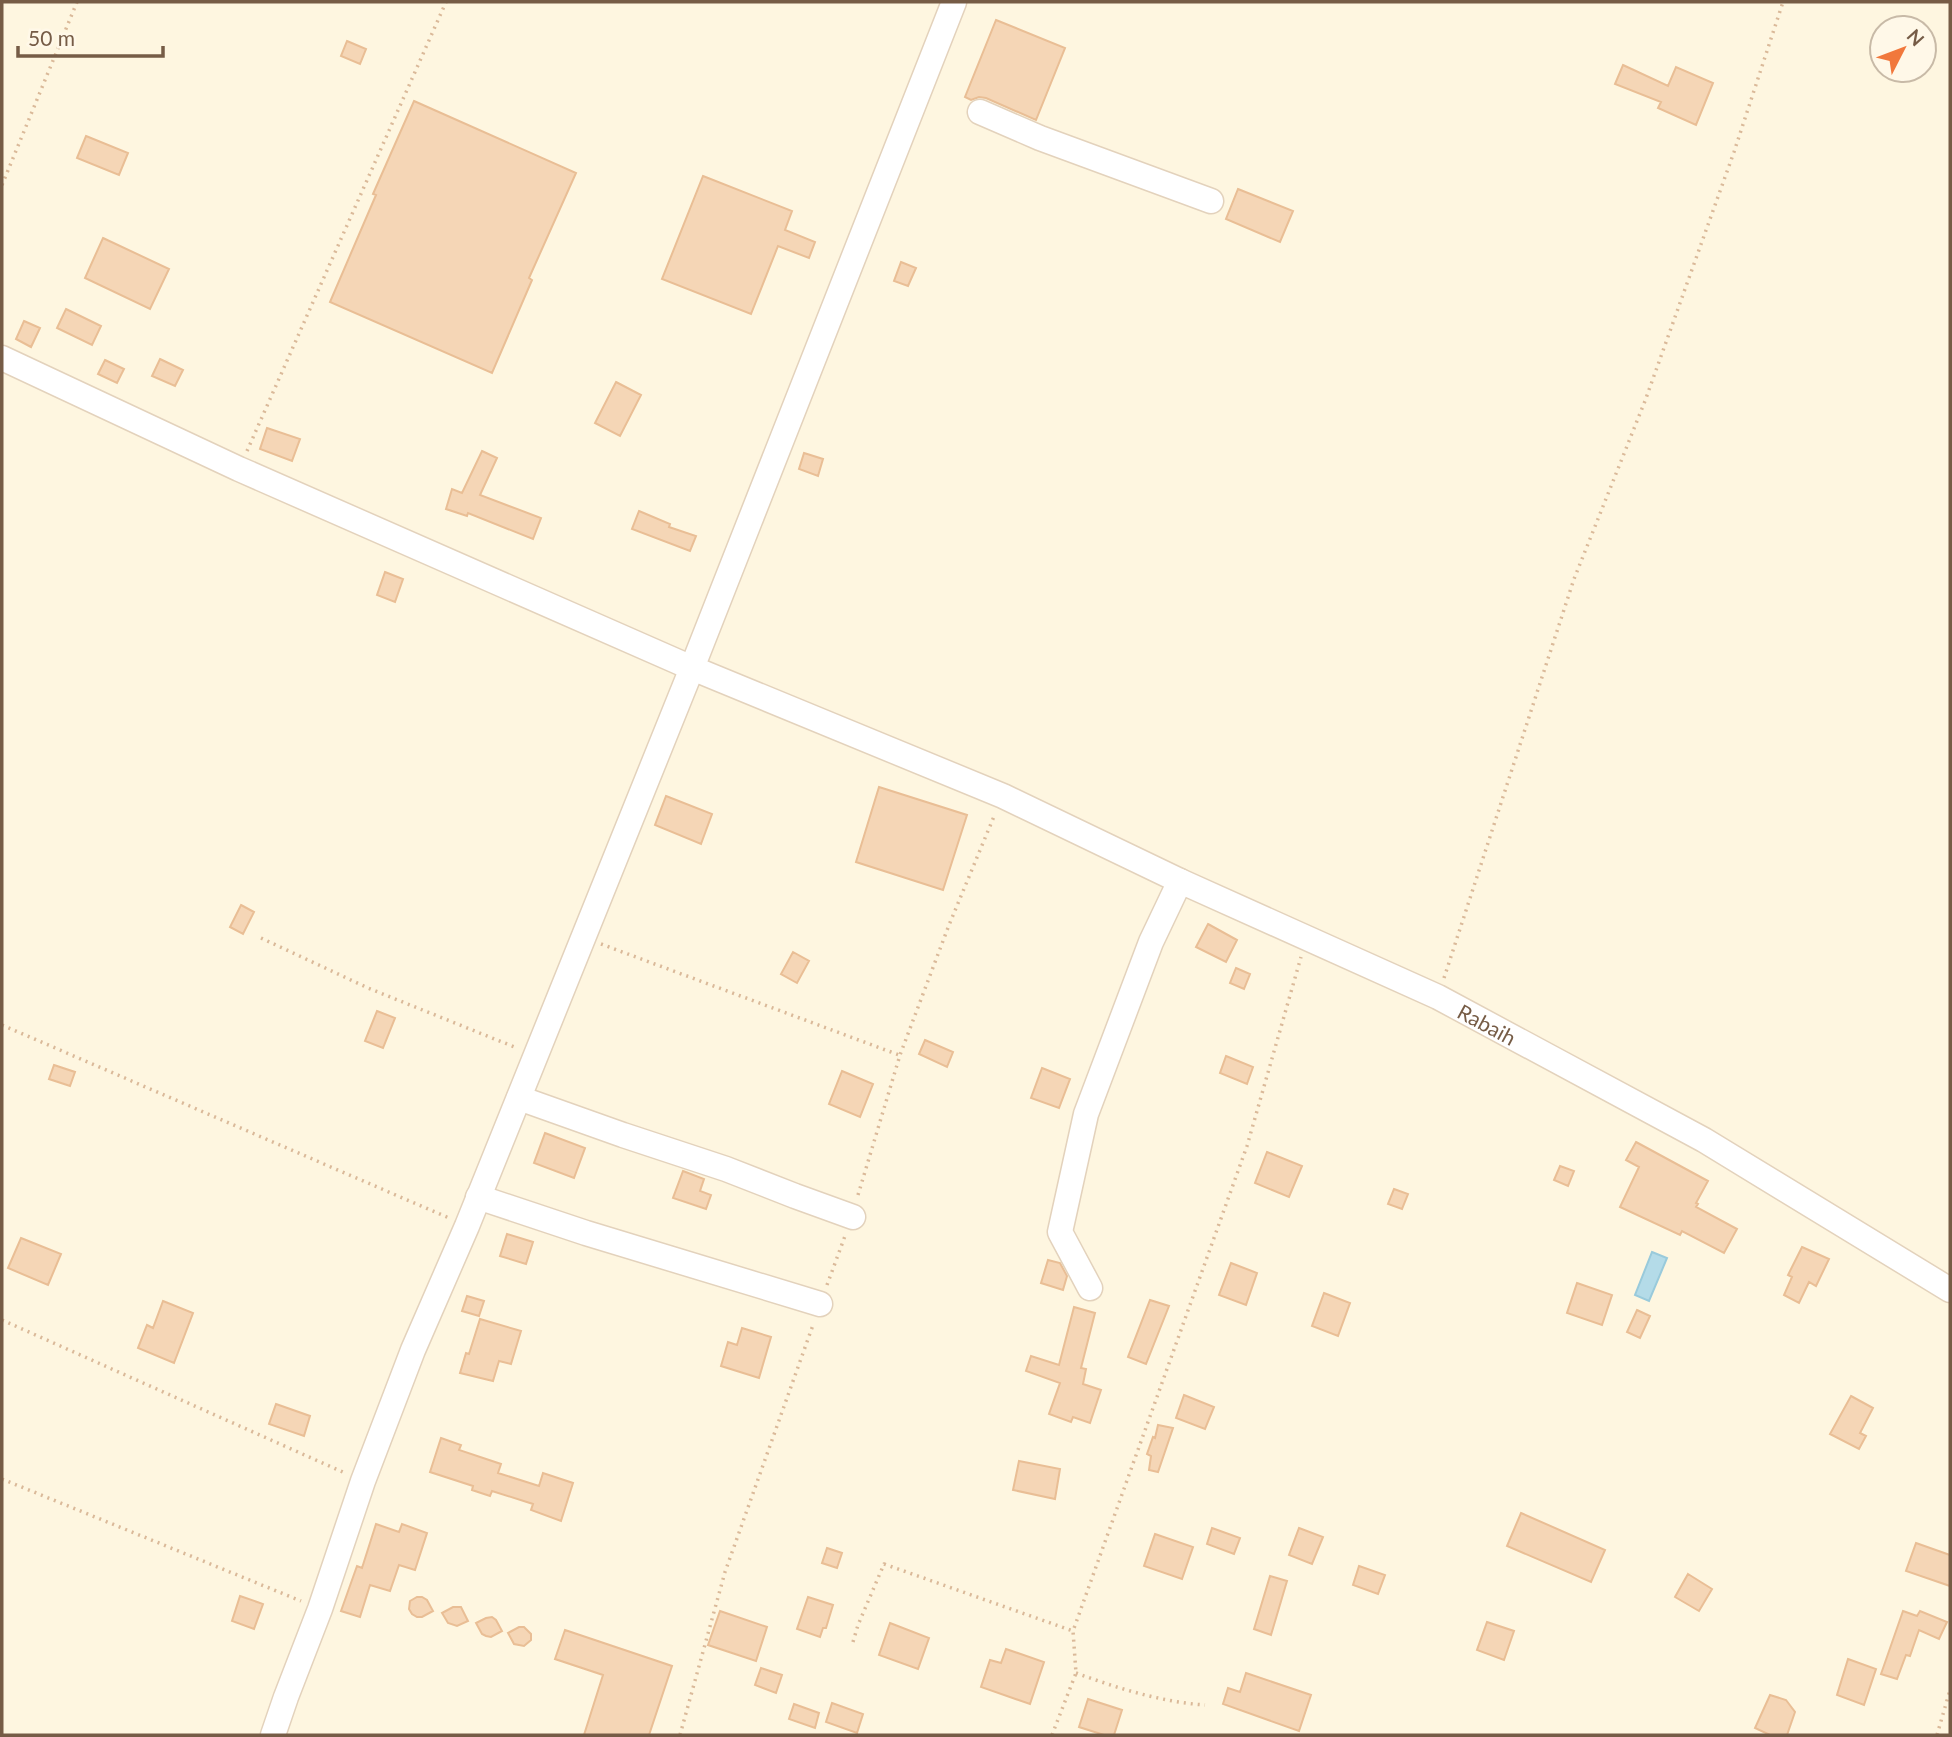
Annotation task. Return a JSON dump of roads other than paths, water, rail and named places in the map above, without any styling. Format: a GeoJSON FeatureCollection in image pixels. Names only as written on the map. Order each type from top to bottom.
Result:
{"type":"FeatureCollection","features":[{"type":"Feature","properties":{"kind":"street"},"geometry":{"type":"LineString","coordinates":[[273,1735],[320,1609],[363,1481],[413,1350],[467,1226],[692,668],[954,2]]}},
{"type":"Feature","properties":{"kind":"street"},"geometry":{"type":"LineString","coordinates":[[980,112],[1040,138],[1211,201]]}},
{"type":"Feature","properties":{"kind":"street","name":"Rabaih"},"geometry":{"type":"LineString","coordinates":[[2,358],[239,469],[692,668],[1003,796],[1180,881],[1438,997],[1704,1140],[1950,1290]]}},
{"type":"Feature","properties":{"kind":"street"},"geometry":{"type":"LineString","coordinates":[[1090,1288],[1060,1232],[1086,1114],[1151,942],[1180,881]]}},
{"type":"Feature","properties":{"kind":"street"},"geometry":{"type":"LineString","coordinates":[[519,1098],[726,1169],[853,1217]]}},
{"type":"Feature","properties":{"kind":"street"},"geometry":{"type":"LineString","coordinates":[[478,1197],[586,1233],[820,1304]]}},
{"type":"Feature","properties":{"kind":"water"},"geometry":{"type":"Polygon","coordinates":[[[1652,1252],[1667,1258],[1649,1301],[1635,1295],[1652,1252]]]}}]}
